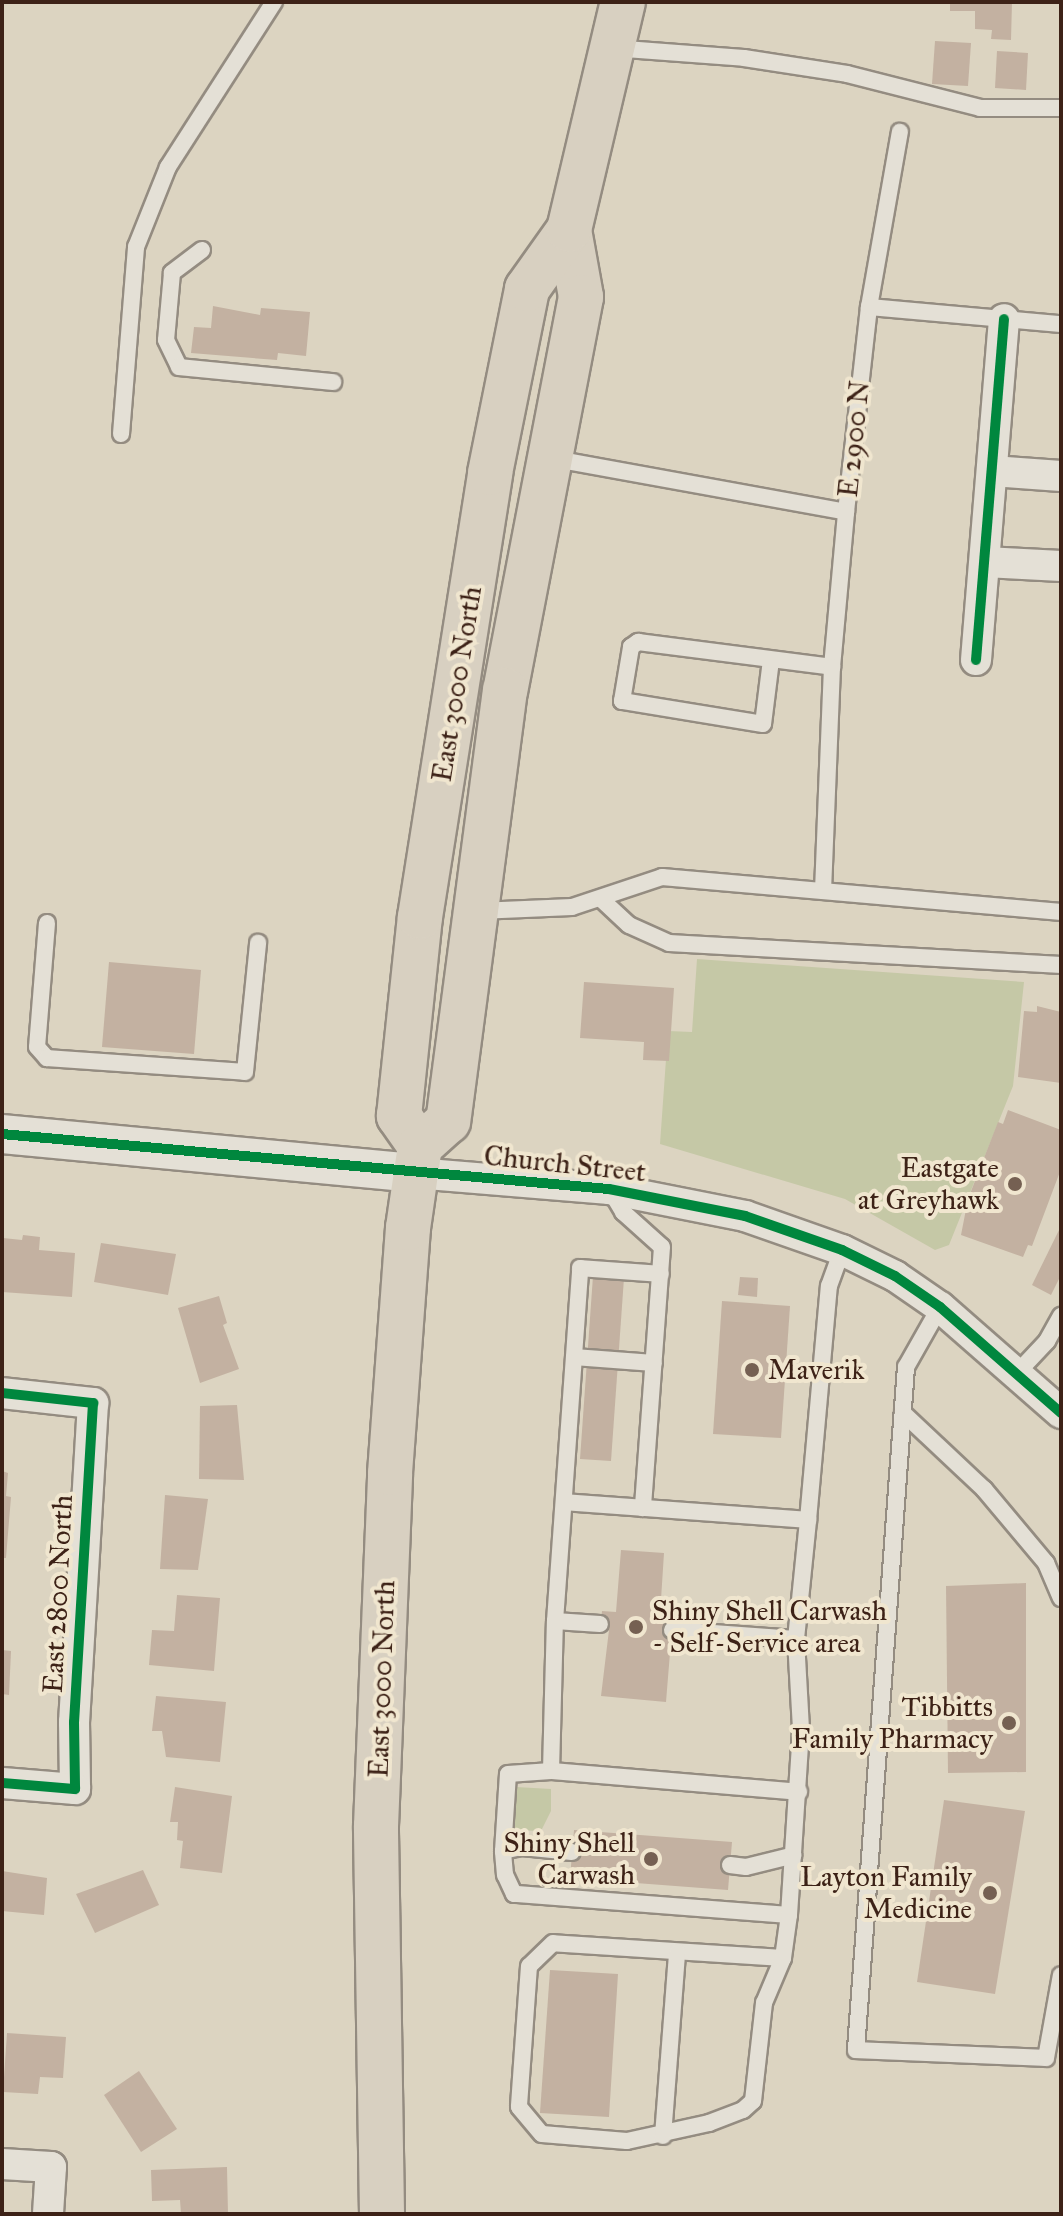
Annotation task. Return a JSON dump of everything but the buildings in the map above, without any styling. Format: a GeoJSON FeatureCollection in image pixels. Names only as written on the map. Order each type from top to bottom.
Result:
{"type":"FeatureCollection","features":[{"type":"Feature","properties":{"kind":"main road","name":"East 3000 North"},"geometry":{"type":"LineString","coordinates":[[382,2214],[376,1826],[390,1473],[418,1159],[399,1116],[420,917],[490,473],[527,289],[569,230],[623,2]]}},
{"type":"Feature","properties":{"kind":"main road","name":"East 3000 North"},"geometry":{"type":"LineString","coordinates":[[418,1159],[448,1121],[505,690],[581,297],[569,230]]}},
{"type":"Feature","properties":{"kind":"street"},"geometry":{"type":"LineString","coordinates":[[976,660],[1004,319]]}},
{"type":"Feature","properties":{"kind":"street"},"geometry":{"type":"LineString","coordinates":[[992,471],[1061,476]]}},
{"type":"Feature","properties":{"kind":"street"},"geometry":{"type":"LineString","coordinates":[[985,562],[1061,566]]}},
{"type":"Feature","properties":{"kind":"street","name":"Church Street"},"geometry":{"type":"LineString","coordinates":[[2,1134],[418,1159],[609,1189],[745,1216],[842,1250],[895,1276],[940,1307],[1061,1413]]}},
{"type":"Feature","properties":{"kind":"street","name":"East 2800 North"},"geometry":{"type":"LineString","coordinates":[[2,1393],[93,1403],[74,1722],[75,1789],[2,1783]]}},
{"type":"Feature","properties":{"kind":"street"},"geometry":{"type":"LineString","coordinates":[[2,2164],[51,2167],[48,2214]]}},
{"type":"Feature","properties":{"kind":"lane"},"geometry":{"type":"LineString","coordinates":[[121,434],[136,247],[168,167],[274,2]]}},
{"type":"Feature","properties":{"kind":"lane"},"geometry":{"type":"LineString","coordinates":[[611,48],[744,58],[847,74],[980,108],[1061,108]]}},
{"type":"Feature","properties":{"kind":"lane","name":"E 2900 N"},"geometry":{"type":"LineString","coordinates":[[549,458],[846,512],[869,307],[900,132]]}},
{"type":"Feature","properties":{"kind":"lane"},"geometry":{"type":"LineString","coordinates":[[202,250],[172,273],[166,340],[179,367],[333,382]]}},
{"type":"Feature","properties":{"kind":"lane"},"geometry":{"type":"LineString","coordinates":[[869,307],[1061,324]]}},
{"type":"Feature","properties":{"kind":"lane"},"geometry":{"type":"LineString","coordinates":[[823,891],[832,667],[846,512]]}},
{"type":"Feature","properties":{"kind":"lane"},"geometry":{"type":"LineString","coordinates":[[771,660],[763,724],[622,701],[631,647],[638,642],[832,667]]}},
{"type":"Feature","properties":{"kind":"lane"},"geometry":{"type":"LineString","coordinates":[[477,911],[572,907],[662,877],[1061,912]]}},
{"type":"Feature","properties":{"kind":"lane"},"geometry":{"type":"LineString","coordinates":[[601,899],[629,925],[669,943],[1061,965]]}},
{"type":"Feature","properties":{"kind":"lane"},"geometry":{"type":"LineString","coordinates":[[47,923],[37,1047],[47,1058],[238,1075],[249,1065],[258,943]]}},
{"type":"Feature","properties":{"kind":"lane"},"geometry":{"type":"LineString","coordinates":[[609,1189],[623,1212],[662,1247],[643,1508]]}},
{"type":"Feature","properties":{"kind":"lane"},"geometry":{"type":"LineString","coordinates":[[783,1958],[553,1943],[529,1966],[519,2107],[542,2134],[627,2141],[663,2136],[743,2110],[753,2101],[764,2003],[783,1958],[789,1915],[799,1792],[796,1639],[829,1286],[842,1250]]}},
{"type":"Feature","properties":{"kind":"lane"},"geometry":{"type":"LineString","coordinates":[[551,1771],[555,1621],[580,1268],[661,1274]]}},
{"type":"Feature","properties":{"kind":"lane"},"geometry":{"type":"LineString","coordinates":[[940,1307],[906,1367],[856,2050],[1046,2058],[1061,1975]]}},
{"type":"Feature","properties":{"kind":"lane"},"geometry":{"type":"LineString","coordinates":[[1017,1373],[1047,1341],[1061,1316]]}},
{"type":"Feature","properties":{"kind":"lane"},"geometry":{"type":"LineString","coordinates":[[574,1357],[654,1363]]}},
{"type":"Feature","properties":{"kind":"lane"},"geometry":{"type":"LineString","coordinates":[[903,1413],[993,1499],[1046,1563],[1061,1598]]}},
{"type":"Feature","properties":{"kind":"lane"},"geometry":{"type":"LineString","coordinates":[[564,1502],[808,1520]]}},
{"type":"Feature","properties":{"kind":"lane"},"geometry":{"type":"LineString","coordinates":[[555,1621],[600,1624]]}},
{"type":"Feature","properties":{"kind":"lane"},"geometry":{"type":"LineString","coordinates":[[672,1630],[796,1639]]}},
{"type":"Feature","properties":{"kind":"lane"},"geometry":{"type":"LineString","coordinates":[[789,1915],[514,1894],[505,1875],[503,1851],[508,1774],[551,1771],[799,1792]]}},
{"type":"Feature","properties":{"kind":"lane"},"geometry":{"type":"LineString","coordinates":[[503,1851],[522,1847],[572,1852]]}},
{"type":"Feature","properties":{"kind":"lane"},"geometry":{"type":"LineString","coordinates":[[730,1865],[746,1867],[794,1855]]}},
{"type":"Feature","properties":{"kind":"lane"},"geometry":{"type":"LineString","coordinates":[[663,2136],[677,1953]]}},
{"type":"Feature","properties":{"kind":"green space"},"geometry":{"type":"Polygon","coordinates":[[[697,959],[1024,982],[1013,1086],[949,1245],[935,1250],[845,1199],[660,1144],[668,1031],[692,1032],[697,959]]]}},
{"type":"Feature","properties":{"kind":"green space"},"geometry":{"type":"Polygon","coordinates":[[[516,1787],[551,1789],[551,1811],[541,1831],[511,1830],[516,1787]]]}},
{"type":"Feature","properties":{"kind":"cycle path"},"geometry":{"type":"LineString","coordinates":[[976,660],[1004,319]]}},
{"type":"Feature","properties":{"kind":"cycle path"},"geometry":{"type":"LineString","coordinates":[[2,1134],[609,1189],[745,1216],[842,1250],[895,1276],[940,1307],[1061,1413]]}},
{"type":"Feature","properties":{"kind":"cycle path"},"geometry":{"type":"LineString","coordinates":[[2,1393],[93,1403],[74,1722],[75,1789],[2,1783]]}},
{"type":"Feature","properties":{"kind":"place","name":"Eastgate at Greyhawk"},"geometry":{"type":"Point","coordinates":[1015,1184]}},
{"type":"Feature","properties":{"kind":"place","name":"Maverik"},"geometry":{"type":"Point","coordinates":[752,1370]}},
{"type":"Feature","properties":{"kind":"place","name":"Shiny Shell Carwash - Self-Service area"},"geometry":{"type":"Point","coordinates":[636,1627]}},
{"type":"Feature","properties":{"kind":"place","name":"Tibbitts Family Pharmacy"},"geometry":{"type":"Point","coordinates":[1009,1723]}},
{"type":"Feature","properties":{"kind":"place","name":"Shiny Shell Carwash"},"geometry":{"type":"Point","coordinates":[651,1859]}},
{"type":"Feature","properties":{"kind":"place","name":"Layton Family Medicine"},"geometry":{"type":"Point","coordinates":[990,1893]}}]}
